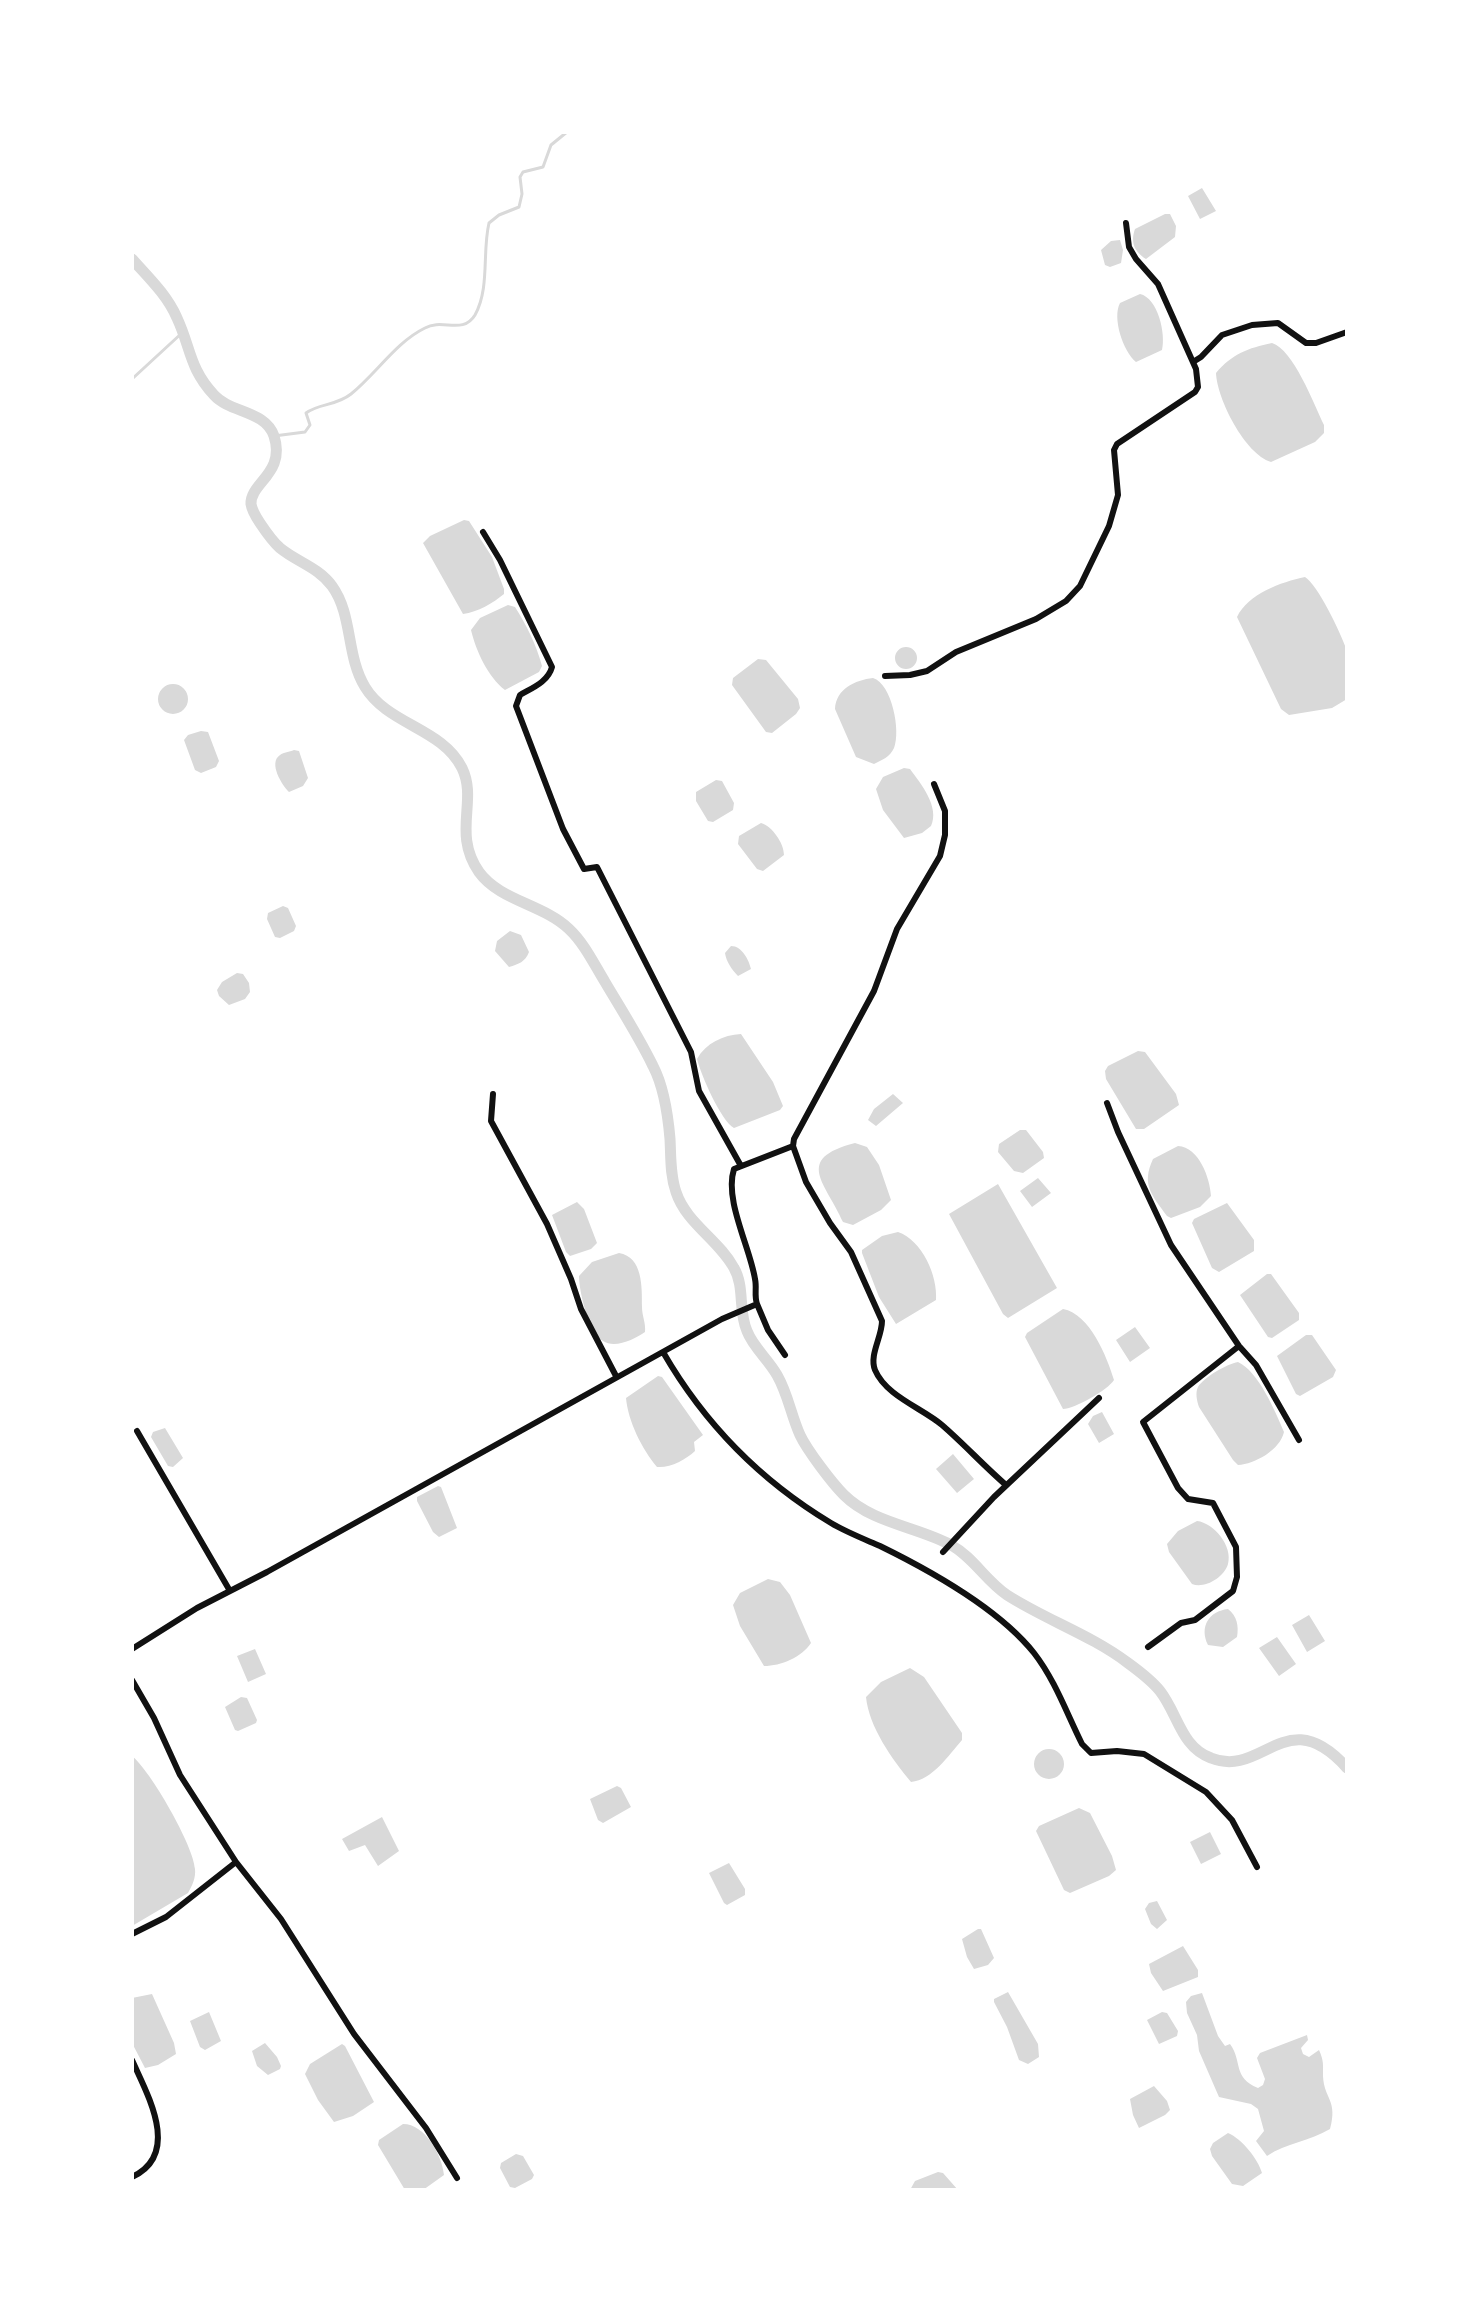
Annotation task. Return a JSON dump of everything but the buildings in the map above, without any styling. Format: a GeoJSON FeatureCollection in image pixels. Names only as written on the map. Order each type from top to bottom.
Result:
{"type":"FeatureCollection","features":[{"type":"Feature","properties":{"kind":"street"},"geometry":{"type":"LineString","coordinates":[[885,676],[927,671],[956,652],[1036,619],[1066,601],[1080,586],[1109,526],[1118,495],[1114,450],[1117,444],[1198,387],[1199,377],[1158,284],[1133,255],[1126,223]]}},
{"type":"Feature","properties":{"kind":"street"},"geometry":{"type":"LineString","coordinates":[[1193,362],[1222,335],[1252,325],[1278,323],[1306,343],[1316,343],[1347,332]]}},
{"type":"Feature","properties":{"kind":"street"},"geometry":{"type":"LineString","coordinates":[[483,532],[552,667],[550,675],[520,695],[516,706],[563,829],[584,869],[597,867],[691,1052],[699,1091],[741,1166]]}},
{"type":"Feature","properties":{"kind":"street"},"geometry":{"type":"LineString","coordinates":[[934,784],[945,811],[945,835],[940,856],[897,929],[874,991],[793,1146],[806,1182],[851,1252],[882,1321],[882,1333],[873,1357],[875,1370],[904,1400],[943,1426],[1006,1485]]}},
{"type":"Feature","properties":{"kind":"street"},"geometry":{"type":"LineString","coordinates":[[493,1094],[491,1121],[547,1224],[581,1309],[616,1376]]}},
{"type":"Feature","properties":{"kind":"street"},"geometry":{"type":"LineString","coordinates":[[1107,1103],[1171,1245],[1239,1346],[1256,1365],[1299,1440]]}},
{"type":"Feature","properties":{"kind":"street"},"geometry":{"type":"LineString","coordinates":[[785,1355],[768,1330],[755,1298],[756,1284],[749,1247],[734,1205],[731,1180],[734,1169],[793,1146]]}},
{"type":"Feature","properties":{"kind":"street"},"geometry":{"type":"LineString","coordinates":[[132,1649],[186,1615],[616,1376],[757,1304]]}},
{"type":"Feature","properties":{"kind":"street"},"geometry":{"type":"LineString","coordinates":[[1148,1647],[1181,1623],[1195,1620],[1233,1591],[1237,1577],[1236,1547],[1220,1513],[1213,1503],[1188,1499],[1178,1488],[1143,1422],[1239,1346]]}},
{"type":"Feature","properties":{"kind":"street"},"geometry":{"type":"LineString","coordinates":[[663,1352],[708,1418],[764,1476],[833,1525],[948,1584],[998,1619],[1033,1652],[1046,1671],[1082,1744],[1091,1753],[1117,1751],[1144,1754],[1206,1792],[1232,1820],[1257,1867]]}},
{"type":"Feature","properties":{"kind":"street"},"geometry":{"type":"LineString","coordinates":[[943,1552],[1006,1485],[1099,1398]]}},
{"type":"Feature","properties":{"kind":"street"},"geometry":{"type":"LineString","coordinates":[[137,1431],[230,1591]]}},
{"type":"Feature","properties":{"kind":"street"},"geometry":{"type":"LineString","coordinates":[[132,1680],[154,1718],[180,1775],[236,1862],[281,1919],[354,2034],[426,2128],[457,2178]]}},
{"type":"Feature","properties":{"kind":"street"},"geometry":{"type":"LineString","coordinates":[[132,1934],[166,1917],[236,1862]]}},
{"type":"Feature","properties":{"kind":"street"},"geometry":{"type":"LineString","coordinates":[[132,2060],[155,2113],[159,2131],[157,2149],[149,2164],[132,2177]]}},
{"type":"Feature","properties":{"kind":"shaded area"},"geometry":{"type":"Polygon","coordinates":[[[1202,188],[1216,211],[1200,219],[1188,196],[1202,188]]]}},
{"type":"Feature","properties":{"kind":"shaded area"},"geometry":{"type":"Polygon","coordinates":[[[1170,214],[1176,226],[1175,237],[1146,259],[1134,247],[1135,229],[1170,214]]]}},
{"type":"Feature","properties":{"kind":"shaded area"},"geometry":{"type":"Polygon","coordinates":[[[1120,240],[1123,250],[1121,263],[1110,267],[1105,265],[1101,250],[1111,241],[1120,240]]]}},
{"type":"Feature","properties":{"kind":"shaded area"},"geometry":{"type":"Polygon","coordinates":[[[1140,294],[1156,309],[1162,326],[1163,343],[1162,350],[1136,362],[1123,342],[1117,317],[1120,303],[1140,294]]]}},
{"type":"Feature","properties":{"kind":"shaded area"},"geometry":{"type":"Polygon","coordinates":[[[1272,343],[1288,355],[1295,366],[1324,425],[1324,433],[1315,442],[1271,462],[1261,457],[1242,437],[1221,397],[1216,373],[1241,353],[1272,343]]]}},
{"type":"Feature","properties":{"kind":"shaded area"},"geometry":{"type":"Polygon","coordinates":[[[464,520],[469,521],[492,557],[504,594],[485,607],[463,614],[423,543],[430,536],[464,520]]]}},
{"type":"Feature","properties":{"kind":"shaded area"},"geometry":{"type":"Polygon","coordinates":[[[1305,577],[1322,599],[1346,648],[1349,666],[1347,699],[1332,708],[1289,715],[1281,709],[1237,617],[1257,596],[1305,577]]]}},
{"type":"Feature","properties":{"kind":"shaded area"},"geometry":{"type":"Polygon","coordinates":[[[508,605],[515,607],[523,621],[542,666],[539,672],[505,690],[484,663],[471,630],[480,618],[508,605]]]}},
{"type":"Feature","properties":{"kind":"shaded area"},"geometry":{"type":"Polygon","coordinates":[[[906,647],[914,650],[917,658],[914,666],[906,669],[898,666],[895,658],[898,650],[906,647]]]}},
{"type":"Feature","properties":{"kind":"shaded area"},"geometry":{"type":"Polygon","coordinates":[[[758,659],[766,660],[798,699],[800,708],[772,733],[766,732],[732,685],[733,678],[758,659]]]}},
{"type":"Feature","properties":{"kind":"shaded area"},"geometry":{"type":"Polygon","coordinates":[[[873,678],[880,682],[890,698],[896,731],[892,751],[874,764],[856,757],[835,709],[843,691],[860,681],[873,678]]]}},
{"type":"Feature","properties":{"kind":"shaded area"},"geometry":{"type":"Polygon","coordinates":[[[173,684],[184,688],[188,699],[184,710],[173,714],[162,710],[158,699],[162,688],[173,684]]]}},
{"type":"Feature","properties":{"kind":"shaded area"},"geometry":{"type":"Polygon","coordinates":[[[208,732],[219,761],[216,767],[201,773],[195,770],[184,740],[188,735],[208,732]]]}},
{"type":"Feature","properties":{"kind":"shaded area"},"geometry":{"type":"Polygon","coordinates":[[[299,751],[308,778],[303,786],[289,792],[280,779],[275,763],[280,755],[299,751]]]}},
{"type":"Feature","properties":{"kind":"shaded area"},"geometry":{"type":"Polygon","coordinates":[[[904,768],[910,769],[924,789],[933,819],[931,826],[922,833],[904,838],[883,810],[876,789],[883,777],[904,768]]]}},
{"type":"Feature","properties":{"kind":"shaded area"},"geometry":{"type":"Polygon","coordinates":[[[716,780],[722,781],[734,803],[733,810],[713,822],[708,821],[696,801],[696,792],[716,780]]]}},
{"type":"Feature","properties":{"kind":"shaded area"},"geometry":{"type":"Polygon","coordinates":[[[761,823],[777,836],[784,855],[763,871],[757,869],[738,844],[739,836],[761,823]]]}},
{"type":"Feature","properties":{"kind":"shaded area"},"geometry":{"type":"Polygon","coordinates":[[[283,906],[288,908],[296,926],[294,931],[280,938],[275,937],[267,919],[268,913],[283,906]]]}},
{"type":"Feature","properties":{"kind":"shaded area"},"geometry":{"type":"Polygon","coordinates":[[[510,931],[521,935],[529,952],[521,962],[509,967],[495,951],[497,941],[510,931]]]}},
{"type":"Feature","properties":{"kind":"shaded area"},"geometry":{"type":"Polygon","coordinates":[[[731,946],[742,951],[751,969],[738,976],[725,953],[731,946]]]}},
{"type":"Feature","properties":{"kind":"shaded area"},"geometry":{"type":"Polygon","coordinates":[[[237,973],[243,974],[250,992],[245,999],[229,1005],[217,990],[222,982],[237,973]]]}},
{"type":"Feature","properties":{"kind":"shaded area"},"geometry":{"type":"Polygon","coordinates":[[[741,1034],[773,1082],[783,1106],[780,1110],[734,1128],[718,1107],[697,1059],[705,1048],[716,1041],[741,1034]]]}},
{"type":"Feature","properties":{"kind":"shaded area"},"geometry":{"type":"Polygon","coordinates":[[[1138,1051],[1145,1052],[1176,1094],[1179,1105],[1144,1129],[1136,1129],[1106,1079],[1105,1071],[1108,1066],[1138,1051]]]}},
{"type":"Feature","properties":{"kind":"shaded area"},"geometry":{"type":"Polygon","coordinates":[[[893,1094],[903,1103],[876,1126],[868,1120],[874,1109],[893,1094]]]}},
{"type":"Feature","properties":{"kind":"shaded area"},"geometry":{"type":"Polygon","coordinates":[[[1020,1130],[1026,1130],[1043,1152],[1044,1158],[1023,1173],[1014,1171],[998,1152],[999,1144],[1020,1130]]]}},
{"type":"Feature","properties":{"kind":"shaded area"},"geometry":{"type":"Polygon","coordinates":[[[855,1143],[867,1147],[879,1165],[891,1200],[881,1210],[853,1225],[843,1222],[823,1184],[819,1165],[836,1149],[855,1143]]]}},
{"type":"Feature","properties":{"kind":"shaded area"},"geometry":{"type":"Polygon","coordinates":[[[1178,1146],[1192,1152],[1202,1165],[1211,1196],[1200,1207],[1171,1218],[1153,1196],[1148,1176],[1153,1159],[1178,1146]]]}},
{"type":"Feature","properties":{"kind":"shaded area"},"geometry":{"type":"Polygon","coordinates":[[[1038,1178],[1051,1193],[1032,1207],[1020,1191],[1038,1178]]]}},
{"type":"Feature","properties":{"kind":"shaded area"},"geometry":{"type":"Polygon","coordinates":[[[998,1184],[1057,1288],[1008,1318],[949,1214],[998,1184]]]}},
{"type":"Feature","properties":{"kind":"shaded area"},"geometry":{"type":"Polygon","coordinates":[[[577,1202],[584,1209],[597,1243],[591,1249],[570,1256],[552,1215],[577,1202]]]}},
{"type":"Feature","properties":{"kind":"shaded area"},"geometry":{"type":"Polygon","coordinates":[[[1227,1203],[1254,1240],[1254,1251],[1219,1272],[1212,1268],[1192,1223],[1194,1219],[1227,1203]]]}},
{"type":"Feature","properties":{"kind":"shaded area"},"geometry":{"type":"Polygon","coordinates":[[[898,1232],[907,1236],[927,1260],[934,1280],[936,1300],[896,1324],[879,1297],[862,1250],[882,1236],[898,1232]]]}},
{"type":"Feature","properties":{"kind":"shaded area"},"geometry":{"type":"Polygon","coordinates":[[[619,1253],[633,1260],[640,1274],[645,1332],[613,1344],[603,1341],[593,1330],[583,1301],[579,1276],[592,1262],[619,1253]]]}},
{"type":"Feature","properties":{"kind":"shaded area"},"geometry":{"type":"Polygon","coordinates":[[[1271,1274],[1299,1313],[1299,1320],[1272,1338],[1268,1337],[1240,1295],[1271,1274]]]}},
{"type":"Feature","properties":{"kind":"shaded area"},"geometry":{"type":"Polygon","coordinates":[[[1063,1309],[1073,1313],[1089,1328],[1102,1349],[1114,1380],[1090,1398],[1063,1409],[1025,1337],[1063,1309]]]}},
{"type":"Feature","properties":{"kind":"shaded area"},"geometry":{"type":"Polygon","coordinates":[[[1135,1327],[1150,1348],[1130,1362],[1116,1340],[1135,1327]]]}},
{"type":"Feature","properties":{"kind":"shaded area"},"geometry":{"type":"Polygon","coordinates":[[[1306,1335],[1312,1335],[1336,1370],[1333,1377],[1300,1396],[1296,1394],[1277,1356],[1306,1335]]]}},
{"type":"Feature","properties":{"kind":"shaded area"},"geometry":{"type":"Polygon","coordinates":[[[1238,1362],[1259,1383],[1284,1432],[1278,1445],[1266,1455],[1238,1465],[1199,1407],[1196,1394],[1205,1379],[1238,1362]]]}},
{"type":"Feature","properties":{"kind":"shaded area"},"geometry":{"type":"Polygon","coordinates":[[[658,1376],[662,1377],[703,1435],[694,1442],[695,1451],[678,1463],[662,1467],[657,1467],[641,1443],[626,1398],[658,1376]]]}},
{"type":"Feature","properties":{"kind":"shaded area"},"geometry":{"type":"Polygon","coordinates":[[[1102,1412],[1114,1434],[1099,1443],[1088,1424],[1093,1416],[1102,1412]]]}},
{"type":"Feature","properties":{"kind":"shaded area"},"geometry":{"type":"Polygon","coordinates":[[[165,1428],[183,1458],[173,1467],[168,1466],[151,1437],[153,1432],[165,1428]]]}},
{"type":"Feature","properties":{"kind":"shaded area"},"geometry":{"type":"Polygon","coordinates":[[[953,1454],[974,1479],[957,1493],[936,1469],[953,1454]]]}},
{"type":"Feature","properties":{"kind":"shaded area"},"geometry":{"type":"Polygon","coordinates":[[[438,1486],[457,1528],[439,1537],[433,1532],[417,1501],[417,1497],[438,1486]]]}},
{"type":"Feature","properties":{"kind":"shaded area"},"geometry":{"type":"Polygon","coordinates":[[[1197,1521],[1210,1526],[1221,1536],[1229,1557],[1222,1574],[1202,1585],[1192,1584],[1169,1552],[1167,1544],[1178,1531],[1197,1521]]]}},
{"type":"Feature","properties":{"kind":"shaded area"},"geometry":{"type":"Polygon","coordinates":[[[768,1579],[780,1582],[790,1595],[811,1643],[790,1660],[764,1666],[740,1626],[733,1605],[740,1593],[768,1579]]]}},
{"type":"Feature","properties":{"kind":"shaded area"},"geometry":{"type":"Polygon","coordinates":[[[1228,1609],[1237,1622],[1237,1637],[1223,1647],[1208,1645],[1205,1626],[1216,1613],[1228,1609]]]}},
{"type":"Feature","properties":{"kind":"shaded area"},"geometry":{"type":"Polygon","coordinates":[[[1309,1615],[1325,1641],[1307,1652],[1292,1625],[1309,1615]]]}},
{"type":"Feature","properties":{"kind":"shaded area"},"geometry":{"type":"Polygon","coordinates":[[[1277,1637],[1296,1664],[1279,1676],[1259,1648],[1277,1637]]]}},
{"type":"Feature","properties":{"kind":"shaded area"},"geometry":{"type":"Polygon","coordinates":[[[255,1649],[266,1674],[248,1682],[237,1656],[255,1649]]]}},
{"type":"Feature","properties":{"kind":"shaded area"},"geometry":{"type":"Polygon","coordinates":[[[910,1668],[924,1677],[962,1733],[962,1740],[940,1766],[926,1777],[911,1782],[877,1731],[866,1697],[881,1682],[910,1668]]]}},
{"type":"Feature","properties":{"kind":"shaded area"},"geometry":{"type":"Polygon","coordinates":[[[241,1697],[247,1698],[257,1720],[238,1731],[225,1707],[241,1697]]]}},
{"type":"Feature","properties":{"kind":"shaded area"},"geometry":{"type":"Polygon","coordinates":[[[1049,1749],[1060,1753],[1064,1764],[1060,1775],[1049,1779],[1038,1775],[1034,1764],[1038,1753],[1049,1749]]]}},
{"type":"Feature","properties":{"kind":"shaded area"},"geometry":{"type":"Polygon","coordinates":[[[132,1756],[170,1809],[193,1858],[195,1872],[188,1893],[132,1926],[132,1756]]]}},
{"type":"Feature","properties":{"kind":"shaded area"},"geometry":{"type":"Polygon","coordinates":[[[617,1786],[631,1807],[603,1823],[598,1820],[590,1799],[617,1786]]]}},
{"type":"Feature","properties":{"kind":"shaded area"},"geometry":{"type":"Polygon","coordinates":[[[1079,1808],[1090,1813],[1116,1870],[1070,1893],[1064,1890],[1036,1831],[1039,1826],[1079,1808]]]}},
{"type":"Feature","properties":{"kind":"shaded area"},"geometry":{"type":"Polygon","coordinates":[[[382,1817],[399,1851],[378,1866],[365,1845],[349,1851],[342,1839],[382,1817]]]}},
{"type":"Feature","properties":{"kind":"shaded area"},"geometry":{"type":"Polygon","coordinates":[[[1210,1832],[1221,1854],[1201,1864],[1190,1842],[1210,1832]]]}},
{"type":"Feature","properties":{"kind":"shaded area"},"geometry":{"type":"Polygon","coordinates":[[[729,1863],[745,1889],[745,1895],[727,1905],[709,1873],[729,1863]]]}},
{"type":"Feature","properties":{"kind":"shaded area"},"geometry":{"type":"Polygon","coordinates":[[[1157,1901],[1167,1920],[1157,1929],[1151,1924],[1145,1909],[1149,1903],[1157,1901]]]}},
{"type":"Feature","properties":{"kind":"shaded area"},"geometry":{"type":"Polygon","coordinates":[[[981,1929],[994,1958],[988,1965],[974,1969],[962,1939],[981,1929]]]}},
{"type":"Feature","properties":{"kind":"shaded area"},"geometry":{"type":"Polygon","coordinates":[[[1183,1946],[1198,1970],[1198,1977],[1163,1991],[1149,1964],[1183,1946]]]}},
{"type":"Feature","properties":{"kind":"shaded area"},"geometry":{"type":"Polygon","coordinates":[[[1008,1992],[1038,2044],[1039,2057],[1028,2064],[1019,2060],[994,2002],[994,1999],[1008,1992]]]}},
{"type":"Feature","properties":{"kind":"shaded area"},"geometry":{"type":"Polygon","coordinates":[[[1202,1993],[1218,2036],[1225,2046],[1230,2044],[1244,2079],[1258,2088],[1265,2079],[1257,2058],[1260,2053],[1307,2035],[1308,2040],[1301,2048],[1303,2054],[1309,2057],[1319,2050],[1322,2057],[1324,2084],[1332,2106],[1330,2129],[1267,2156],[1256,2141],[1264,2131],[1258,2109],[1251,2104],[1219,2097],[1199,2051],[1186,2002],[1191,1996],[1202,1993]]]}},
{"type":"Feature","properties":{"kind":"shaded area"},"geometry":{"type":"Polygon","coordinates":[[[152,1994],[176,2054],[158,2065],[145,2068],[132,2043],[132,1998],[152,1994]]]}},
{"type":"Feature","properties":{"kind":"shaded area"},"geometry":{"type":"Polygon","coordinates":[[[209,2012],[221,2041],[205,2050],[200,2047],[190,2021],[209,2012]]]}},
{"type":"Feature","properties":{"kind":"shaded area"},"geometry":{"type":"Polygon","coordinates":[[[1162,2012],[1167,2013],[1178,2031],[1177,2036],[1159,2044],[1147,2020],[1162,2012]]]}},
{"type":"Feature","properties":{"kind":"shaded area"},"geometry":{"type":"Polygon","coordinates":[[[265,2043],[281,2066],[268,2075],[257,2066],[252,2051],[265,2043]]]}},
{"type":"Feature","properties":{"kind":"shaded area"},"geometry":{"type":"Polygon","coordinates":[[[342,2044],[374,2102],[353,2116],[334,2122],[305,2074],[310,2064],[342,2044]]]}},
{"type":"Feature","properties":{"kind":"shaded area"},"geometry":{"type":"Polygon","coordinates":[[[1154,2086],[1167,2101],[1170,2110],[1139,2128],[1130,2099],[1154,2086]]]}},
{"type":"Feature","properties":{"kind":"shaded area"},"geometry":{"type":"Polygon","coordinates":[[[403,2124],[411,2125],[425,2135],[443,2167],[444,2175],[423,2190],[405,2190],[378,2145],[379,2140],[403,2124]]]}},
{"type":"Feature","properties":{"kind":"shaded area"},"geometry":{"type":"Polygon","coordinates":[[[1228,2133],[1249,2150],[1262,2173],[1243,2186],[1232,2184],[1210,2149],[1213,2143],[1228,2133]]]}},
{"type":"Feature","properties":{"kind":"shaded area"},"geometry":{"type":"Polygon","coordinates":[[[516,2154],[523,2156],[534,2175],[515,2188],[510,2187],[500,2168],[501,2163],[516,2154]]]}},
{"type":"Feature","properties":{"kind":"shaded area"},"geometry":{"type":"Polygon","coordinates":[[[943,2173],[958,2190],[910,2190],[915,2181],[943,2173]]]}},
{"type":"Feature","properties":{"kind":"waterway"},"geometry":{"type":"LineString","coordinates":[[274,436],[305,432],[310,425],[306,413],[351,394],[395,350],[425,328],[470,321],[483,293],[489,223],[519,207],[522,194],[520,177],[523,172],[543,167],[551,145],[567,132]]}},
{"type":"Feature","properties":{"kind":"waterway"},"geometry":{"type":"LineString","coordinates":[[132,259],[173,310],[195,367],[214,395],[263,421],[274,436],[275,459],[252,497],[253,512],[277,545],[320,574],[332,586],[339,597],[355,662],[365,687],[387,710],[442,744],[462,768],[468,793],[467,844],[479,872],[498,890],[559,921],[574,935],[636,1034],[663,1092],[676,1192],[687,1213],[734,1268],[744,1323],[750,1337],[781,1382],[803,1441],[833,1483],[868,1512],[951,1545],[1007,1595],[1128,1663],[1160,1691],[1186,1738],[1201,1753],[1229,1762],[1246,1759],[1291,1740],[1307,1741],[1326,1749],[1347,1768]]}},
{"type":"Feature","properties":{"kind":"waterway"},"geometry":{"type":"LineString","coordinates":[[132,379],[183,332]]}}]}
